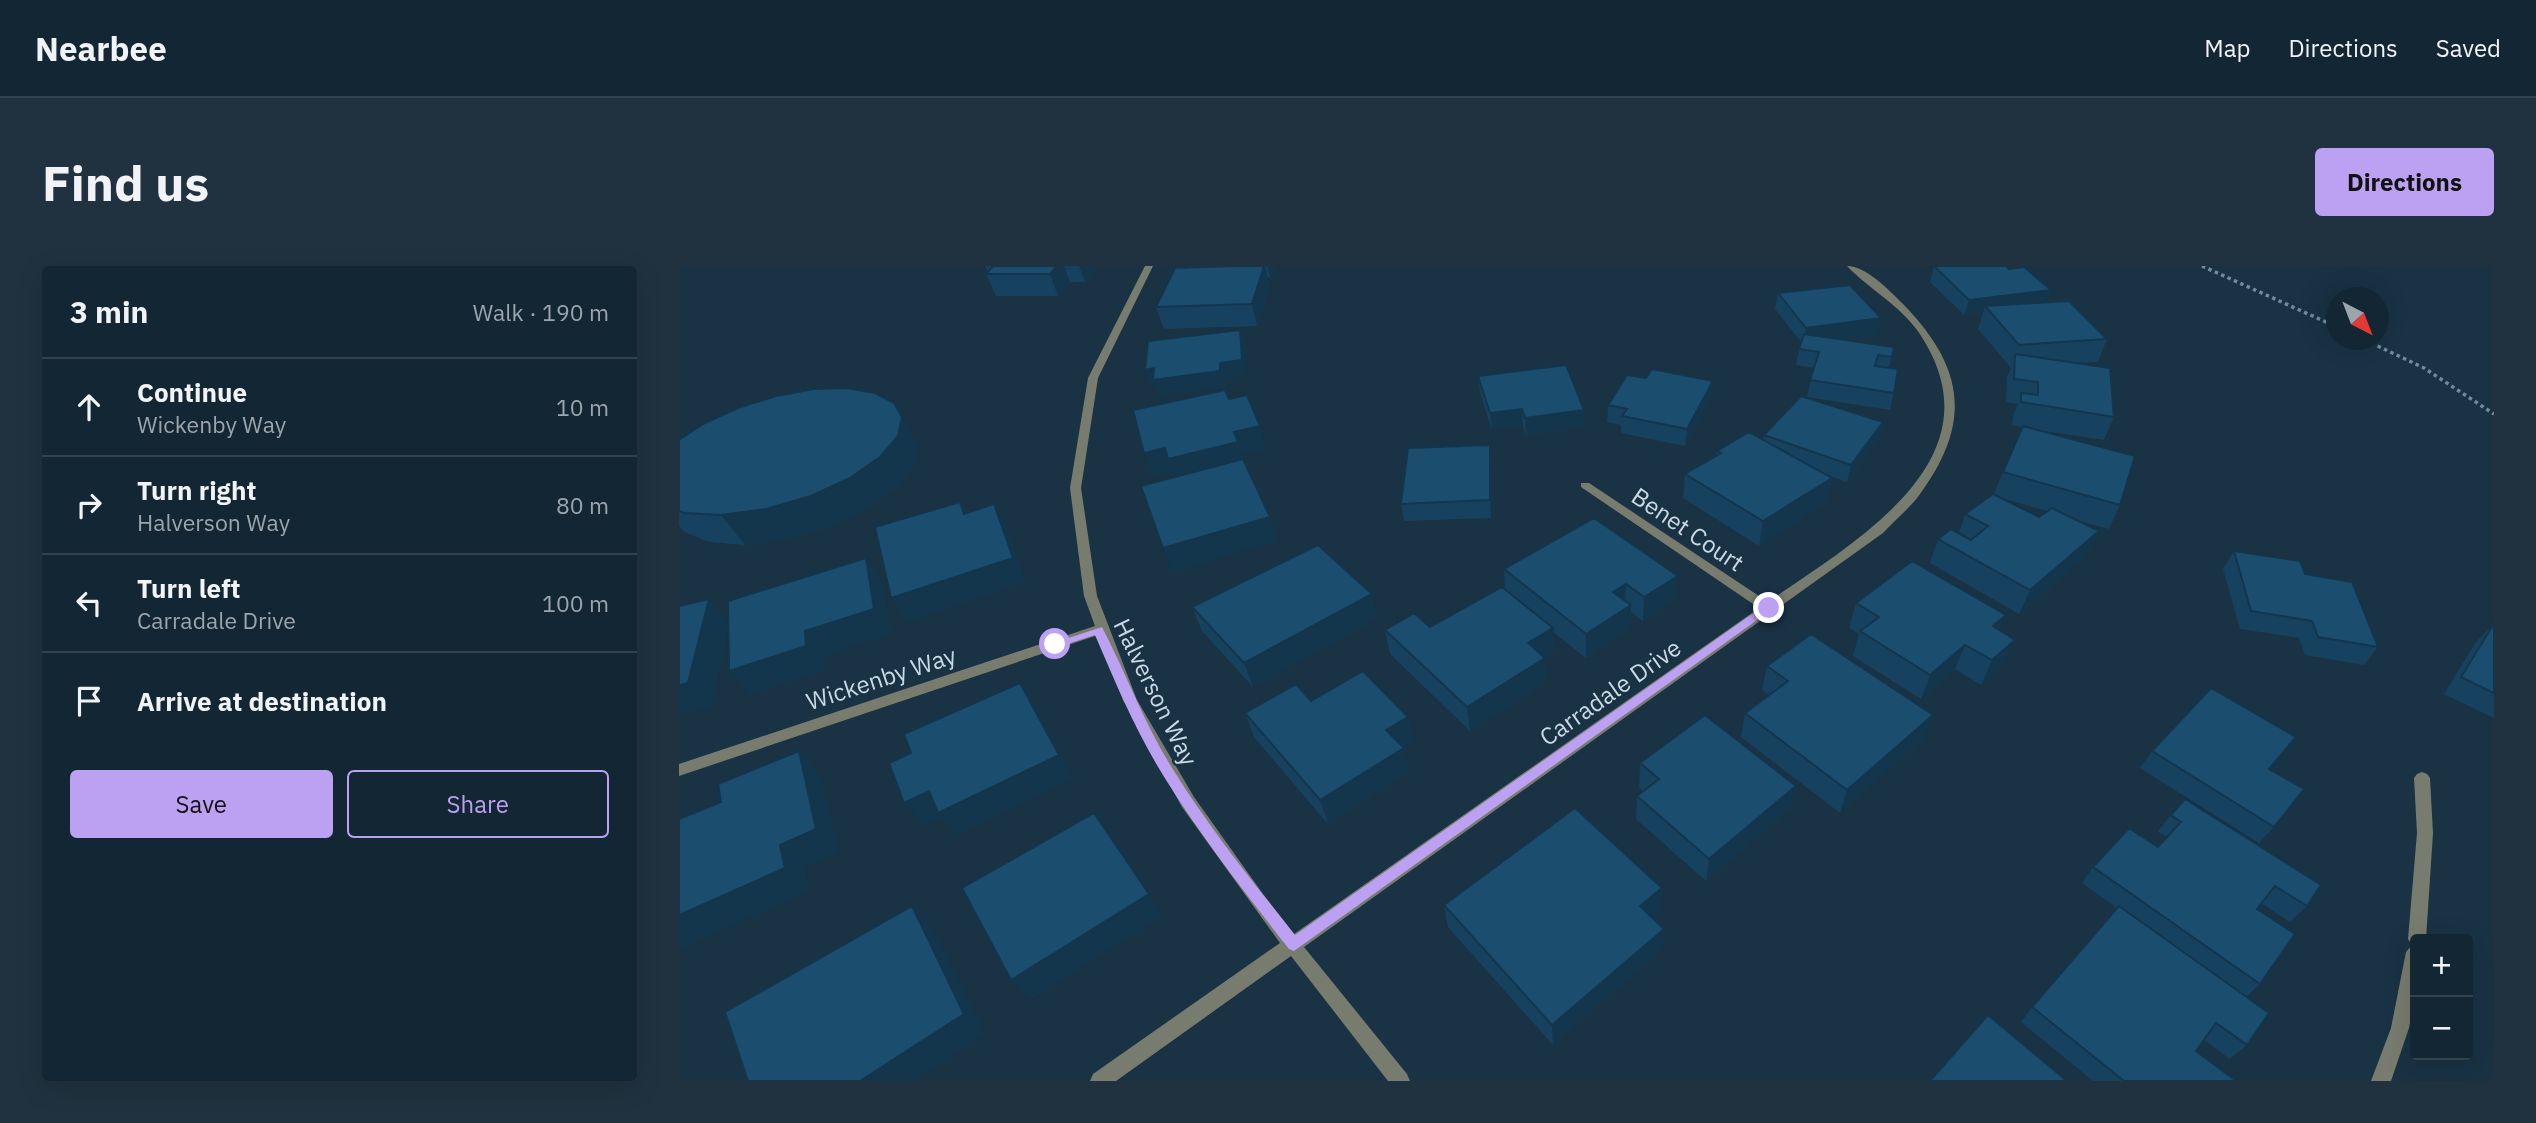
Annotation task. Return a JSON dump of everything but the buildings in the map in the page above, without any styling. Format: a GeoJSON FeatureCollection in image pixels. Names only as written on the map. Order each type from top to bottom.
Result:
{"type":"FeatureCollection","features":[{"type":"Feature","properties":{"kind":"street","name":"Halverson Way"},"geometry":{"type":"LineString","coordinates":[[1149,266],[1109,332],[1094,369],[1078,448],[1078,527],[1088,593],[1098,630],[1126,694],[1169,774],[1222,852],[1400,1081]]}},
{"type":"Feature","properties":{"kind":"street","name":"Carradale Drive"},"geometry":{"type":"LineString","coordinates":[[1100,1081],[1769,608],[1903,508],[1922,488],[1934,468],[1948,432],[1951,396],[1947,377],[1934,345],[1901,304],[1851,266]]}},
{"type":"Feature","properties":{"kind":"street","name":"Benet Court"},"geometry":{"type":"LineString","coordinates":[[1585,485],[1769,608]]}},
{"type":"Feature","properties":{"kind":"street","name":"Wickenby Way"},"geometry":{"type":"LineString","coordinates":[[679,770],[1098,630]]}},
{"type":"Feature","properties":{"kind":"street"},"geometry":{"type":"LineString","coordinates":[[2417,934],[2425,833],[2422,778]]}},
{"type":"Feature","properties":{"kind":"street"},"geometry":{"type":"LineString","coordinates":[[2381,1081],[2400,1028],[2410,977]]}},
{"type":"Feature","properties":{"kind":"path"},"geometry":{"type":"LineString","coordinates":[[2202,266],[2326,322]]}},
{"type":"Feature","properties":{"kind":"path"},"geometry":{"type":"LineString","coordinates":[[2386,350],[2424,368],[2494,414]]}},
{"type":"Feature","properties":{"kind":"route"},"geometry":{"type":"LineString","coordinates":[[1055,644],[1098,630],[1126,694],[1169,774],[1222,852],[1294,944],[1769,608]]}}]}
